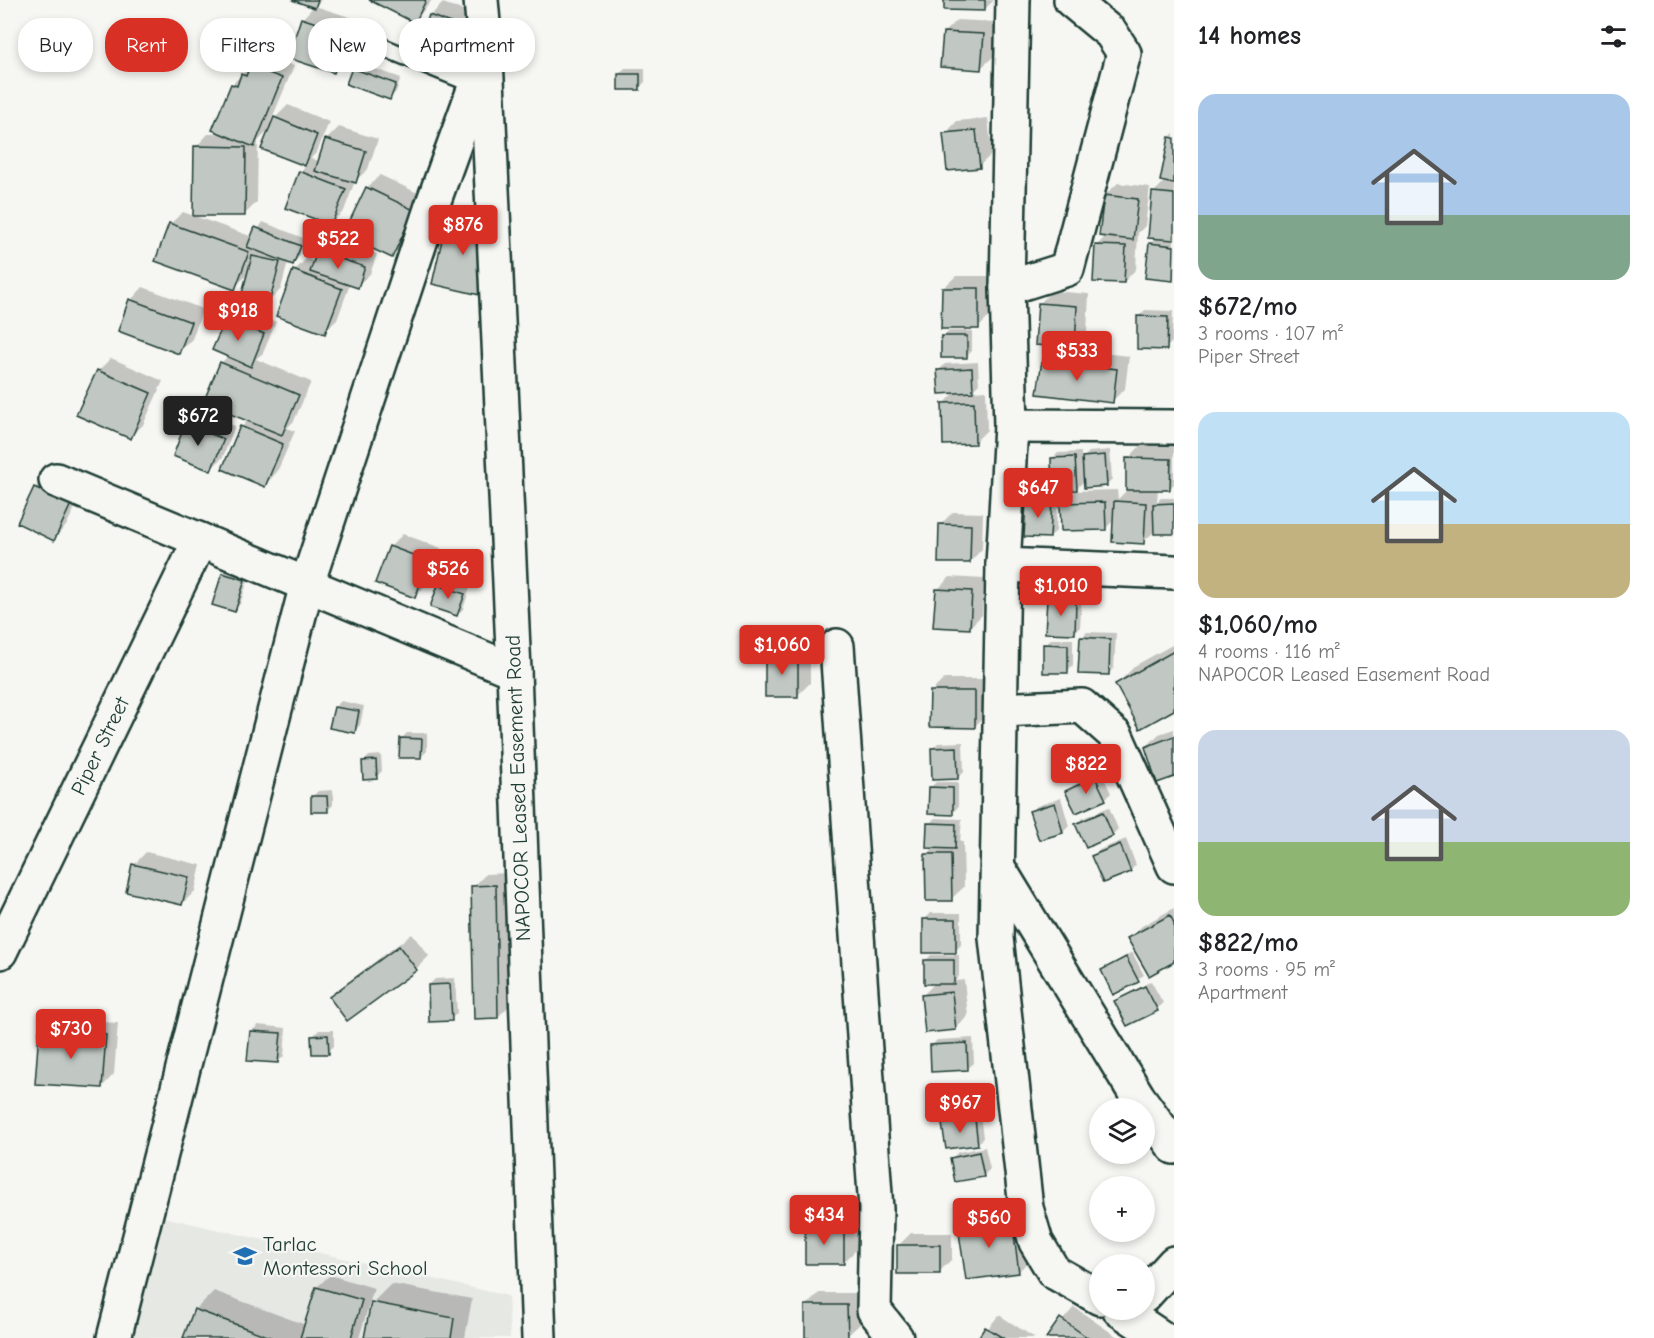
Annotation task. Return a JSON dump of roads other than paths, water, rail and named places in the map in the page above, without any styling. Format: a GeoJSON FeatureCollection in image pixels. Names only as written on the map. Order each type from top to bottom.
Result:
{"type":"FeatureCollection","features":[{"type":"Feature","properties":{"kind":"street","name":"NAPOCOR Leased Easement Road"},"geometry":{"type":"LineString","coordinates":[[481,0],[481,18]]}},
{"type":"Feature","properties":{"kind":"street"},"geometry":{"type":"LineString","coordinates":[[1014,0],[1007,288],[1011,426],[1003,565],[996,938],[1026,1208],[1036,1242],[1054,1272],[1089,1292]]}},
{"type":"Feature","properties":{"kind":"street"},"geometry":{"type":"LineString","coordinates":[[1007,288],[1067,269],[1124,53],[1111,33],[1071,0]]}},
{"type":"Feature","properties":{"kind":"street","name":"NAPOCOR Leased Easement Road"},"geometry":{"type":"LineString","coordinates":[[481,72],[514,672],[539,1338]]}},
{"type":"Feature","properties":{"kind":"street"},"geometry":{"type":"LineString","coordinates":[[114,1338],[307,584],[432,206],[481,72]]}},
{"type":"Feature","properties":{"kind":"street"},"geometry":{"type":"LineString","coordinates":[[1011,426],[1174,427]]}},
{"type":"Feature","properties":{"kind":"street"},"geometry":{"type":"LineString","coordinates":[[56,480],[514,672]]}},
{"type":"Feature","properties":{"kind":"street","name":"Piper Street"},"geometry":{"type":"LineString","coordinates":[[0,952],[200,540]]}},
{"type":"Feature","properties":{"kind":"street"},"geometry":{"type":"LineString","coordinates":[[1003,565],[1174,572]]}},
{"type":"Feature","properties":{"kind":"street"},"geometry":{"type":"LineString","coordinates":[[837,646],[876,1209],[874,1310],[896,1338]]}},
{"type":"Feature","properties":{"kind":"street"},"geometry":{"type":"LineString","coordinates":[[1001,710],[1082,706],[1116,736],[1174,866]]}},
{"type":"Feature","properties":{"kind":"street"},"geometry":{"type":"LineString","coordinates":[[999,869],[1138,1097],[1174,1147]]}},
{"type":"Feature","properties":{"kind":"street"},"geometry":{"type":"LineString","coordinates":[[1155,1283],[1174,1263]]}},
{"type":"Feature","properties":{"kind":"street"},"geometry":{"type":"LineString","coordinates":[[1144,1320],[1162,1338]]}},
{"type":"Feature","properties":{"kind":"place","name":"Tarlac Montessori School"},"geometry":{"type":"Point","coordinates":[245,1256]}}]}
